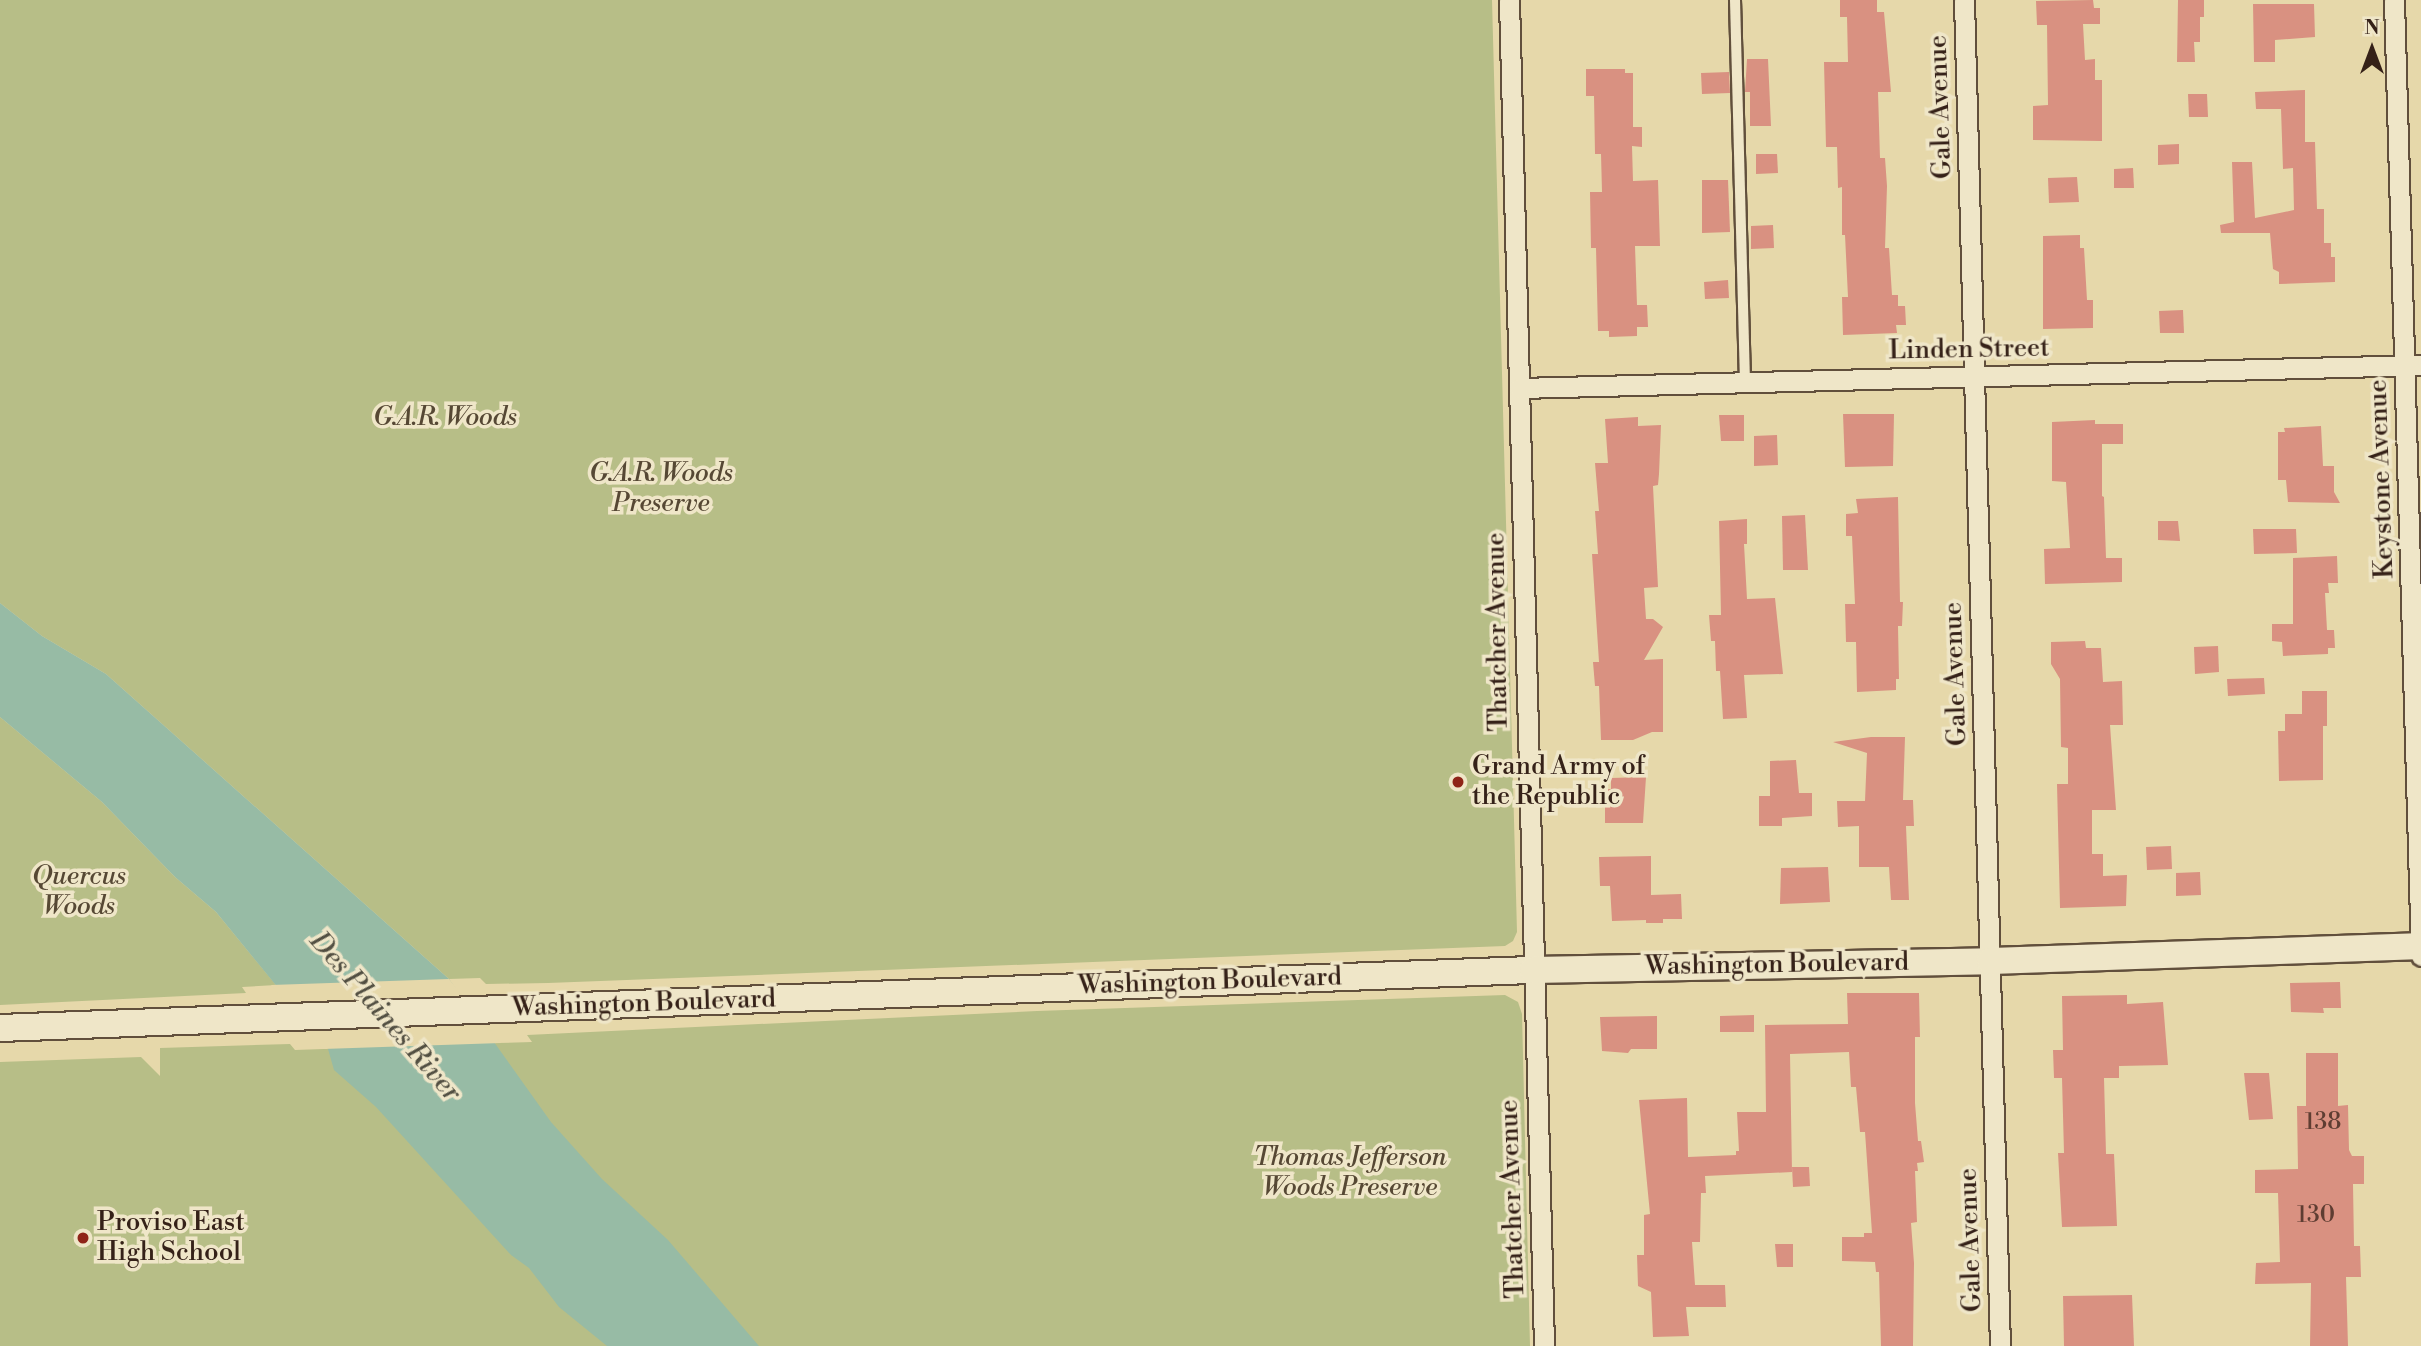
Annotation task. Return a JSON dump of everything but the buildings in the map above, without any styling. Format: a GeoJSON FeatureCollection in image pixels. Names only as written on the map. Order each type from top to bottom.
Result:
{"type":"FeatureCollection","features":[{"type":"Feature","properties":{"kind":"street","name":"Thatcher Avenue"},"geometry":{"type":"LineString","coordinates":[[1508,0],[1544,1346]]}},
{"type":"Feature","properties":{"kind":"street","name":"Gale Avenue"},"geometry":{"type":"LineString","coordinates":[[1964,0],[2000,1346]]}},
{"type":"Feature","properties":{"kind":"street","name":"Keystone Avenue"},"geometry":{"type":"LineString","coordinates":[[2394,0],[2413,365],[2421,957]]}},
{"type":"Feature","properties":{"kind":"street","name":"Linden Street"},"geometry":{"type":"LineString","coordinates":[[1519,388],[2413,365]]}},
{"type":"Feature","properties":{"kind":"street","name":"Washington Boulevard"},"geometry":{"type":"LineString","coordinates":[[0,1028],[1533,971],[1990,961],[2421,946]]}},
{"type":"Feature","properties":{"kind":"lane"},"geometry":{"type":"LineString","coordinates":[[1735,0],[1745,382]]}},
{"type":"Feature","properties":{"kind":"green space","name":"G.A.R. Woods"},"geometry":{"type":"Polygon","coordinates":[[[0,0],[1492,0],[1517,932],[1513,941],[1505,946],[548,983],[486,984],[480,978],[449,979],[106,674],[42,636],[0,603],[0,0]]]}},
{"type":"Feature","properties":{"kind":"green space","name":"Quercus Woods"},"geometry":{"type":"Polygon","coordinates":[[[0,717],[102,802],[175,877],[216,912],[276,985],[242,987],[246,993],[0,1005],[0,717]]]}},
{"type":"Feature","properties":{"kind":"green space","name":"Thomas Jefferson Woods Preserve"},"geometry":{"type":"Polygon","coordinates":[[[1505,995],[1518,1002],[1522,1014],[1530,1346],[0,1346],[0,1062],[141,1057],[160,1076],[160,1048],[290,1044],[295,1050],[532,1042],[527,1035],[1037,1011],[1505,995]]]}},
{"type":"Feature","properties":{"kind":"water","name":"Des Plaines River"},"geometry":{"type":"Polygon","coordinates":[[[0,603],[42,636],[106,674],[449,979],[551,1122],[602,1179],[668,1240],[759,1346],[607,1346],[559,1307],[529,1268],[511,1255],[376,1107],[334,1070],[328,1049],[216,912],[175,877],[102,802],[0,717],[0,603]]]}},
{"type":"Feature","properties":{"kind":"pier"},"geometry":{"type":"Polygon","coordinates":[[[449,979],[501,1043],[323,1049],[271,985],[449,979]]]}},
{"type":"Feature","properties":{"kind":"place","name":"Grand Army of the Republic"},"geometry":{"type":"Point","coordinates":[1458,782]}},
{"type":"Feature","properties":{"kind":"place","name":"Proviso East High School"},"geometry":{"type":"Point","coordinates":[83,1238]}},
{"type":"Feature","properties":{"kind":"park label","name":"G.A.R. Woods Preserve"},"geometry":{"type":"Point","coordinates":[661,489]}}]}
